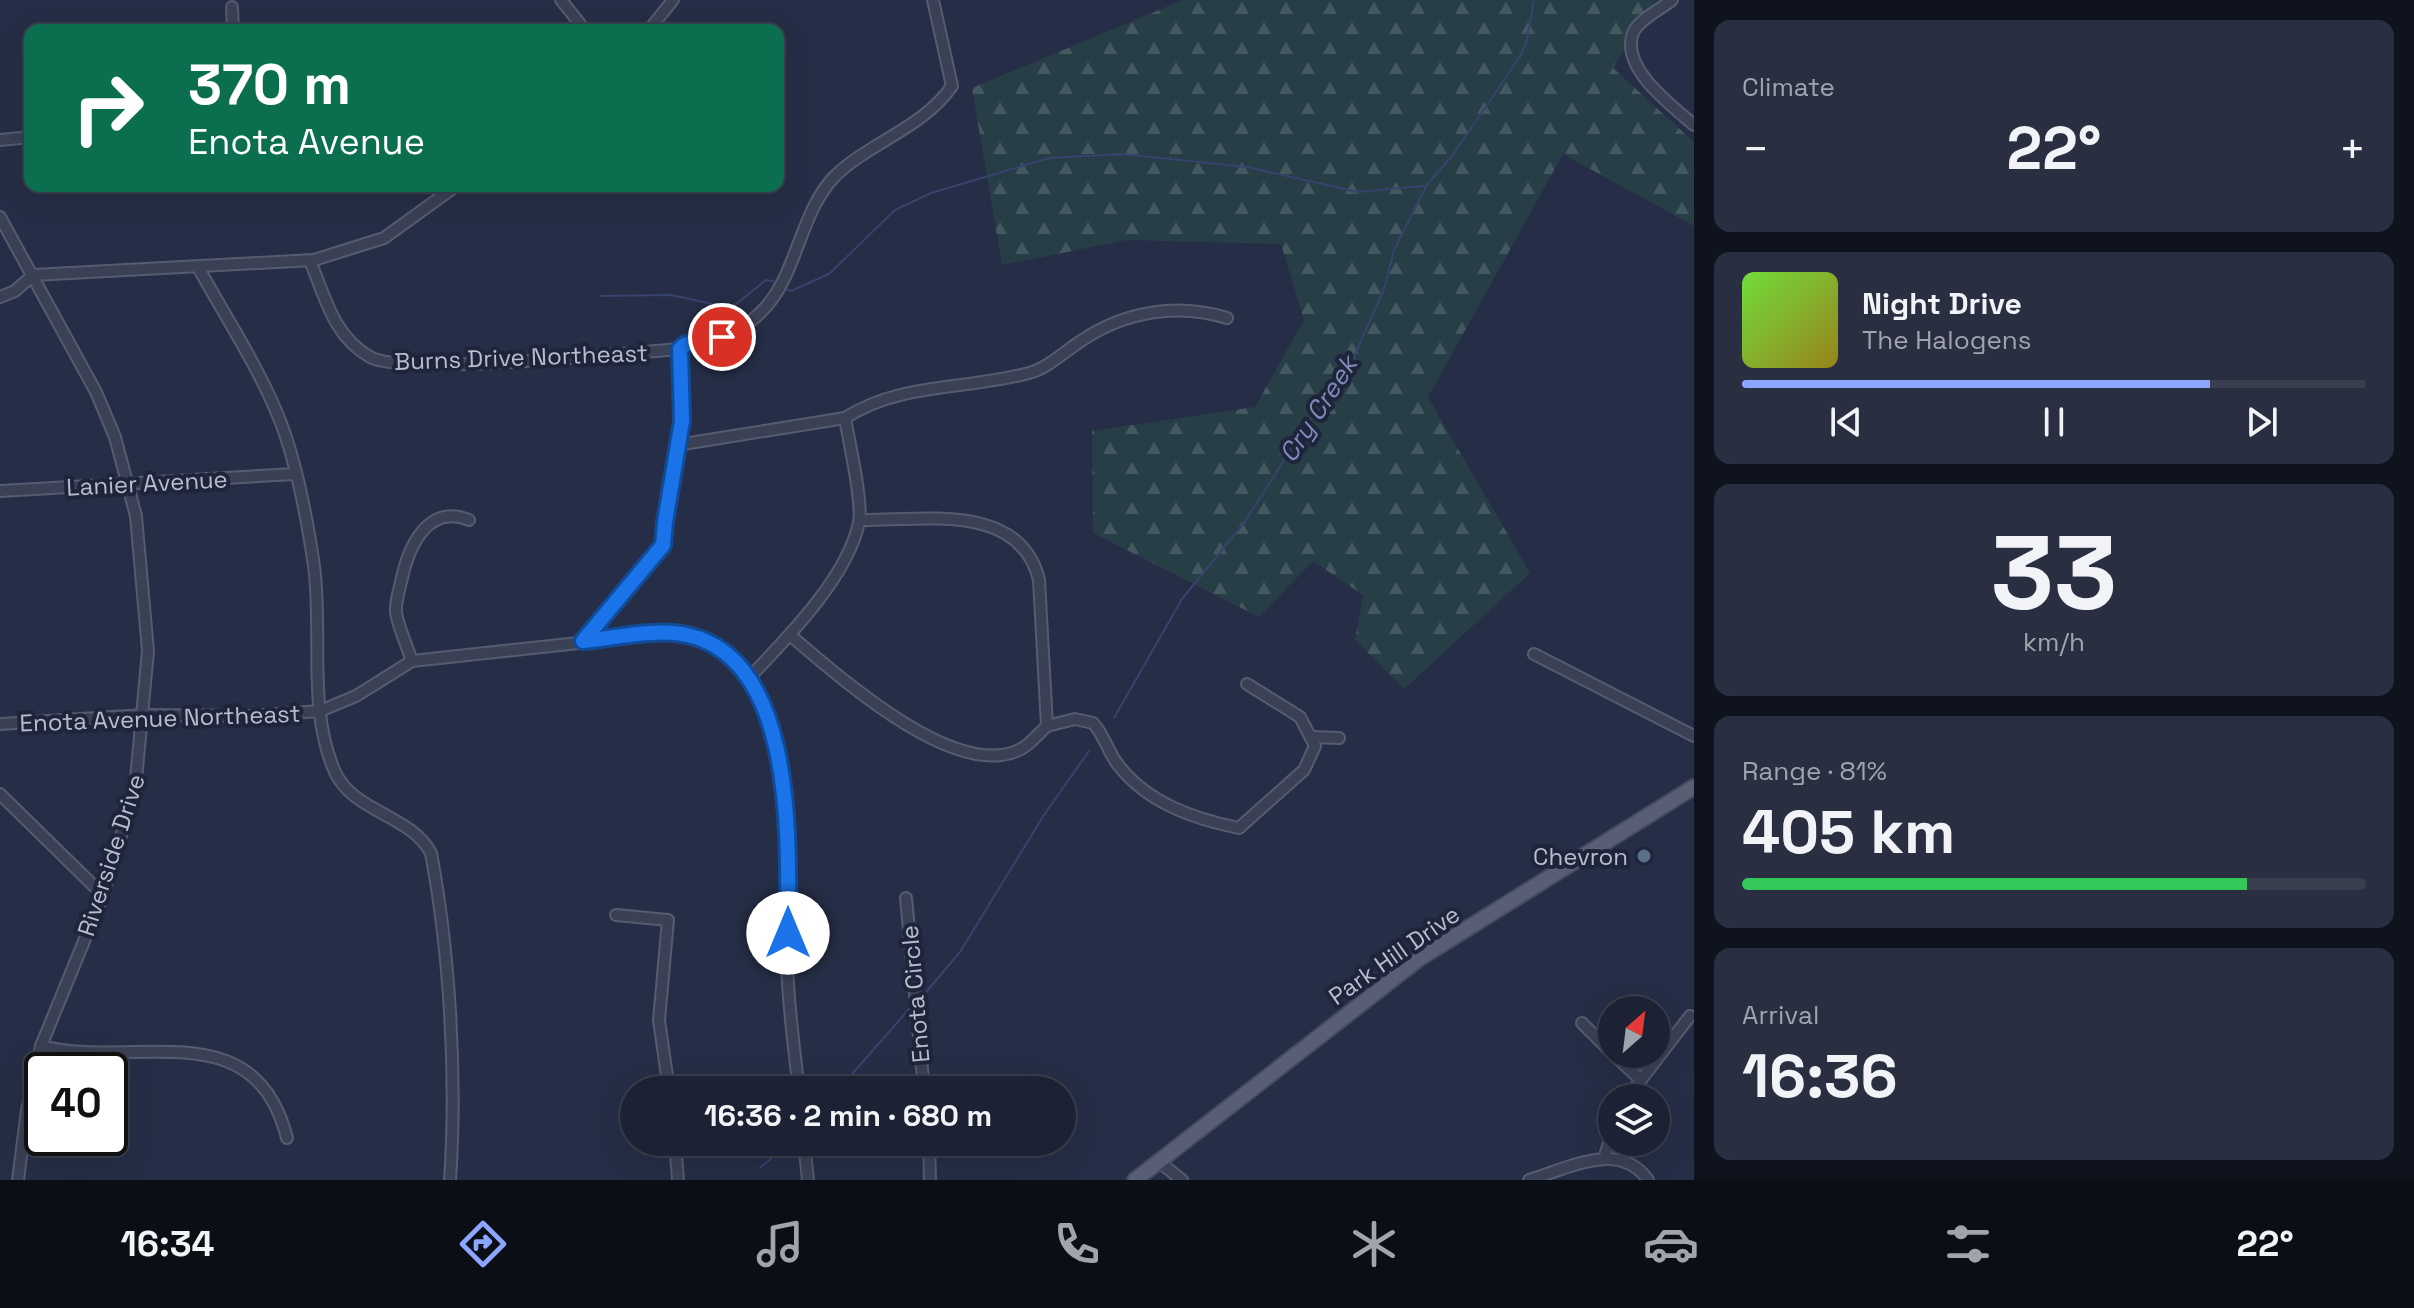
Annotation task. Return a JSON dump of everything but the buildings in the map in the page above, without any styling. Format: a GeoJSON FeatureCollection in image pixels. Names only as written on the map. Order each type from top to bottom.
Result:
{"type":"FeatureCollection","features":[{"type":"Feature","properties":{"kind":"main road","name":"Park Hill Drive"},"geometry":{"type":"LineString","coordinates":[[1135,1180],[1420,958],[1694,787]]}},
{"type":"Feature","properties":{"kind":"street"},"geometry":{"type":"LineString","coordinates":[[561,0],[580,24]]}},
{"type":"Feature","properties":{"kind":"street"},"geometry":{"type":"LineString","coordinates":[[654,24],[673,0]]}},
{"type":"Feature","properties":{"kind":"street","name":"Burns Drive Northeast"},"geometry":{"type":"LineString","coordinates":[[310,261],[330,315],[340,330],[369,357],[384,363],[419,365],[680,349],[686,344],[722,337],[761,313],[775,296],[811,215],[835,177],[945,96],[952,86],[933,0]]}},
{"type":"Feature","properties":{"kind":"street"},"geometry":{"type":"LineString","coordinates":[[1672,0],[1639,25],[1633,34],[1633,44],[1641,74],[1655,91],[1694,125]]}},
{"type":"Feature","properties":{"kind":"street"},"geometry":{"type":"LineString","coordinates":[[232,7],[233,24]]}},
{"type":"Feature","properties":{"kind":"street"},"geometry":{"type":"LineString","coordinates":[[0,140],[24,138]]}},
{"type":"Feature","properties":{"kind":"street"},"geometry":{"type":"LineString","coordinates":[[0,297],[15,291],[33,275],[310,261],[384,238],[448,192]]}},
{"type":"Feature","properties":{"kind":"street","name":"Riverside Drive"},"geometry":{"type":"LineString","coordinates":[[0,217],[96,392],[115,437],[136,516],[147,617],[145,715],[135,790],[103,895],[41,1046],[27,1110],[18,1180]]}},
{"type":"Feature","properties":{"kind":"street"},"geometry":{"type":"LineString","coordinates":[[198,267],[279,418],[314,570],[320,711],[328,751],[344,787],[403,826],[431,853],[445,973],[453,1107],[450,1180]]}},
{"type":"Feature","properties":{"kind":"street"},"geometry":{"type":"LineString","coordinates":[[677,445],[845,418],[867,404],[911,392],[1037,370],[1125,317],[1195,308],[1227,318]]}},
{"type":"Feature","properties":{"kind":"street"},"geometry":{"type":"LineString","coordinates":[[583,641],[663,545],[682,421],[680,349]]}},
{"type":"Feature","properties":{"kind":"street"},"geometry":{"type":"LineString","coordinates":[[749,678],[790,635],[850,550],[860,520],[845,418]]}},
{"type":"Feature","properties":{"kind":"street","name":"Lanier Avenue"},"geometry":{"type":"LineString","coordinates":[[0,491],[294,474]]}},
{"type":"Feature","properties":{"kind":"street"},"geometry":{"type":"LineString","coordinates":[[469,520],[458,516],[430,523],[413,547],[396,610],[412,661],[583,641],[688,635],[713,644],[749,678],[776,747],[788,812],[787,964],[798,1076]]}},
{"type":"Feature","properties":{"kind":"street"},"geometry":{"type":"LineString","coordinates":[[860,520],[980,522],[1006,534],[1019,545],[1039,580],[1047,726]]}},
{"type":"Feature","properties":{"kind":"street"},"geometry":{"type":"LineString","coordinates":[[790,635],[845,683],[945,744],[986,756],[1019,750],[1047,726],[1075,719],[1093,723],[1117,764],[1142,790],[1212,824],[1239,828],[1304,770],[1315,746],[1300,717],[1247,684]]}},
{"type":"Feature","properties":{"kind":"street"},"geometry":{"type":"LineString","coordinates":[[1534,654],[1694,736]]}},
{"type":"Feature","properties":{"kind":"street","name":"Enota Avenue Northeast"},"geometry":{"type":"LineString","coordinates":[[0,724],[145,715],[251,716],[320,711],[356,696],[412,661]]}},
{"type":"Feature","properties":{"kind":"street"},"geometry":{"type":"LineString","coordinates":[[1312,737],[1339,738]]}},
{"type":"Feature","properties":{"kind":"street"},"geometry":{"type":"LineString","coordinates":[[0,794],[103,895]]}},
{"type":"Feature","properties":{"kind":"street","name":"Enota Circle"},"geometry":{"type":"LineString","coordinates":[[906,898],[923,1076]]}},
{"type":"Feature","properties":{"kind":"street"},"geometry":{"type":"LineString","coordinates":[[616,915],[668,920],[659,1020],[667,1076]]}},
{"type":"Feature","properties":{"kind":"street"},"geometry":{"type":"LineString","coordinates":[[1638,1084],[1690,1016]]}},
{"type":"Feature","properties":{"kind":"street"},"geometry":{"type":"LineString","coordinates":[[1582,1023],[1598,1038]]}},
{"type":"Feature","properties":{"kind":"street"},"geometry":{"type":"LineString","coordinates":[[41,1046],[73,1051],[192,1052],[229,1061],[257,1080],[270,1096],[287,1138]]}},
{"type":"Feature","properties":{"kind":"street"},"geometry":{"type":"LineString","coordinates":[[1629,1068],[1641,1080]]}},
{"type":"Feature","properties":{"kind":"street"},"geometry":{"type":"LineString","coordinates":[[676,1156],[678,1180]]}},
{"type":"Feature","properties":{"kind":"street"},"geometry":{"type":"LineString","coordinates":[[805,1156],[808,1180]]}},
{"type":"Feature","properties":{"kind":"street"},"geometry":{"type":"LineString","coordinates":[[929,1156],[930,1180]]}},
{"type":"Feature","properties":{"kind":"street"},"geometry":{"type":"LineString","coordinates":[[1529,1180],[1548,1178],[1593,1159],[1618,1159],[1640,1168],[1648,1180]]}},
{"type":"Feature","properties":{"kind":"street"},"geometry":{"type":"LineString","coordinates":[[1158,1161],[1182,1180]]}},
{"type":"Feature","properties":{"kind":"green space"},"geometry":{"type":"Polygon","coordinates":[[[1183,0],[1656,0],[1613,68],[1694,142],[1694,226],[1563,154],[1428,397],[1530,573],[1404,689],[1355,640],[1363,595],[1313,561],[1259,617],[1093,533],[1092,431],[1255,407],[1304,320],[1281,244],[1127,240],[1002,265],[972,88],[1183,0]]]}},
{"type":"Feature","properties":{"kind":"waterway","name":"Cry Creek"},"geometry":{"type":"LineString","coordinates":[[1114,718],[1182,599],[1244,523],[1308,423],[1346,375],[1384,289],[1394,250],[1427,185],[1452,156],[1519,58],[1526,44],[1534,0]]}},
{"type":"Feature","properties":{"kind":"waterway"},"geometry":{"type":"LineString","coordinates":[[785,289],[791,291],[829,274],[895,210],[931,193],[1049,158],[1121,154],[1247,167],[1358,192],[1424,186]]}},
{"type":"Feature","properties":{"kind":"waterway"},"geometry":{"type":"LineString","coordinates":[[600,296],[671,295],[731,308],[766,280],[773,281]]}},
{"type":"Feature","properties":{"kind":"waterway","name":"Cry Creek"},"geometry":{"type":"LineString","coordinates":[[922,997],[960,952],[1044,815],[1089,751]]}},
{"type":"Feature","properties":{"kind":"waterway","name":"Cry Creek"},"geometry":{"type":"LineString","coordinates":[[850,1076],[910,1008]]}},
{"type":"Feature","properties":{"kind":"waterway","name":"Cry Creek"},"geometry":{"type":"LineString","coordinates":[[760,1168],[774,1156]]}},
{"type":"Feature","properties":{"kind":"place","name":"Chevron"},"geometry":{"type":"Point","coordinates":[1644,856]}},
{"type":"Feature","properties":{"kind":"route"},"geometry":{"type":"LineString","coordinates":[[722,337],[704,343],[686,344],[680,349],[682,421],[665,522],[666,538],[652,560],[583,641],[688,635],[713,644],[749,678],[776,747],[788,812],[788,933]]}}]}
